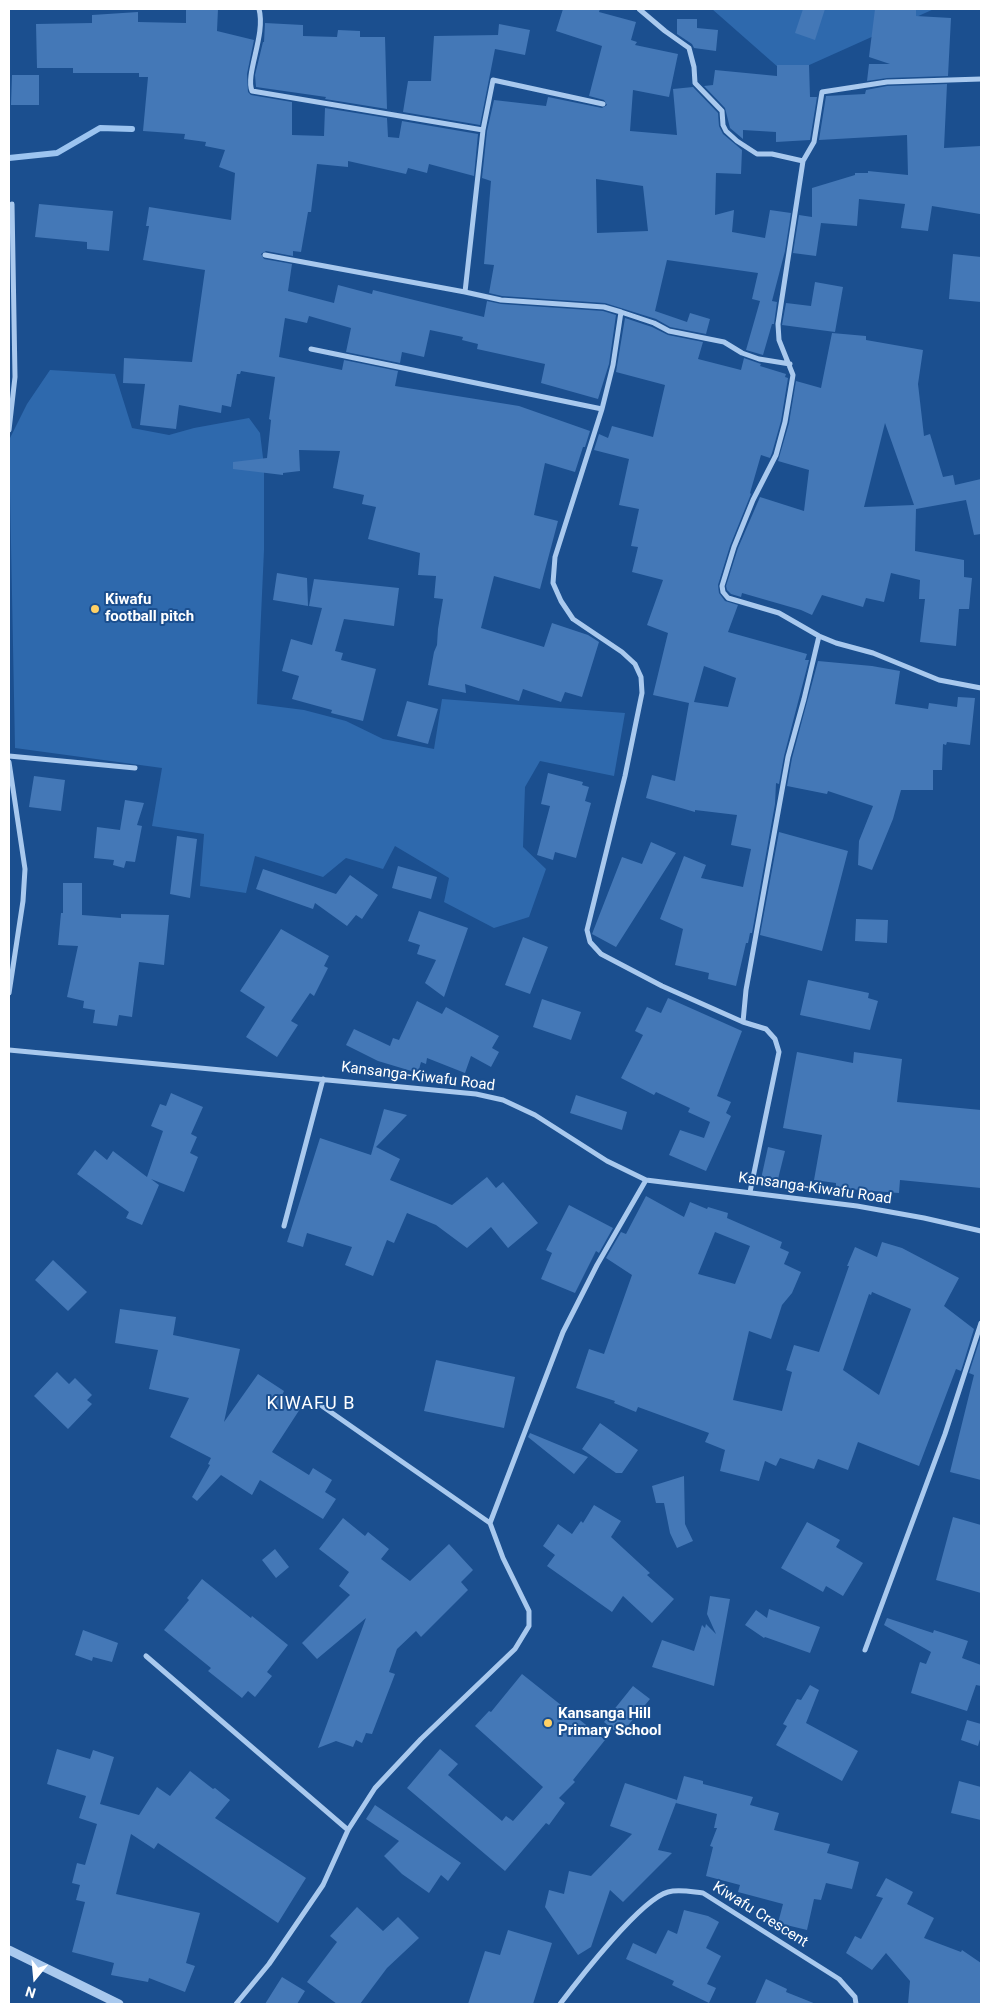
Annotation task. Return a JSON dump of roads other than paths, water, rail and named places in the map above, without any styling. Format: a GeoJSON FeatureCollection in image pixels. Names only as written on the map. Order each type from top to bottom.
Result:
{"type":"FeatureCollection","features":[{"type":"Feature","properties":{"kind":"street"},"geometry":{"type":"LineString","coordinates":[[259,9],[261,31],[251,75],[252,90],[483,130]]}},
{"type":"Feature","properties":{"kind":"street"},"geometry":{"type":"LineString","coordinates":[[639,9],[689,48],[694,67],[695,83],[722,111],[723,124],[726,131],[757,154],[772,154],[803,161]]}},
{"type":"Feature","properties":{"kind":"street"},"geometry":{"type":"LineString","coordinates":[[981,79],[886,82],[822,92],[814,142],[803,161],[778,324],[779,340],[790,364],[792,374],[791,386],[776,455],[753,500],[734,547],[722,586],[723,592],[728,598],[778,613],[819,636],[836,643],[873,652],[939,680],[981,688]]}},
{"type":"Feature","properties":{"kind":"street"},"geometry":{"type":"LineString","coordinates":[[465,292],[483,130],[493,80],[603,104]]}},
{"type":"Feature","properties":{"kind":"street"},"geometry":{"type":"LineString","coordinates":[[9,430],[15,377],[12,204]]}},
{"type":"Feature","properties":{"kind":"street"},"geometry":{"type":"LineString","coordinates":[[265,255],[501,300],[604,307],[654,323],[668,331],[724,342],[742,353],[759,359],[790,364]]}},
{"type":"Feature","properties":{"kind":"street"},"geometry":{"type":"LineString","coordinates":[[621,312],[613,365],[602,409],[555,557],[553,582],[561,601],[574,619],[622,652],[635,664],[641,678],[642,693],[625,776],[588,930],[590,942],[601,954],[662,986],[743,1022],[766,1029],[775,1038],[779,1052],[750,1192]]}},
{"type":"Feature","properties":{"kind":"street"},"geometry":{"type":"LineString","coordinates":[[312,350],[602,409]]}},
{"type":"Feature","properties":{"kind":"street"},"geometry":{"type":"LineString","coordinates":[[743,1022],[748,980],[788,758],[819,636]]}},
{"type":"Feature","properties":{"kind":"street"},"geometry":{"type":"LineString","coordinates":[[9,756],[135,768]]}},
{"type":"Feature","properties":{"kind":"street"},"geometry":{"type":"LineString","coordinates":[[9,762],[25,869],[23,901],[9,993]]}},
{"type":"Feature","properties":{"kind":"street","name":"Kansanga-Kiwafu Road"},"geometry":{"type":"LineString","coordinates":[[9,1050],[476,1094],[503,1100],[535,1114],[607,1161],[646,1180],[857,1206],[981,1231]]}},
{"type":"Feature","properties":{"kind":"street"},"geometry":{"type":"LineString","coordinates":[[284,1226],[323,1079]]}},
{"type":"Feature","properties":{"kind":"street"},"geometry":{"type":"LineString","coordinates":[[490,1523],[563,1332],[597,1265],[646,1180]]}},
{"type":"Feature","properties":{"kind":"street"},"geometry":{"type":"LineString","coordinates":[[865,1650],[945,1434],[981,1323]]}},
{"type":"Feature","properties":{"kind":"street"},"geometry":{"type":"LineString","coordinates":[[236,2004],[269,1964],[322,1884],[348,1830],[375,1788],[421,1738],[515,1649],[529,1626],[529,1611],[503,1558],[490,1523],[322,1406]]}},
{"type":"Feature","properties":{"kind":"street"},"geometry":{"type":"LineString","coordinates":[[146,1656],[348,1830]]}},
{"type":"Feature","properties":{"kind":"street","name":"Kiwafu Crescent"},"geometry":{"type":"LineString","coordinates":[[560,2004],[591,1965],[650,1901],[668,1892],[686,1891],[703,1893],[839,1979],[855,1997],[856,2004]]}},
{"type":"Feature","properties":{"kind":"street"},"geometry":{"type":"LineString","coordinates":[[9,1950],[119,2004]]}},
{"type":"Feature","properties":{"kind":"waterway"},"geometry":{"type":"LineString","coordinates":[[9,158],[57,153],[100,128],[132,129]]}},
{"type":"Feature","properties":{"kind":"place","name":"Kiwafu football pitch"},"geometry":{"type":"Point","coordinates":[95,609]}},
{"type":"Feature","properties":{"kind":"place","name":"Kansanga Hill Primary School"},"geometry":{"type":"Point","coordinates":[548,1723]}},
{"type":"Feature","properties":{"kind":"district","name":"KIWAFU B"},"geometry":{"type":"Point","coordinates":[311,1404]}}]}
